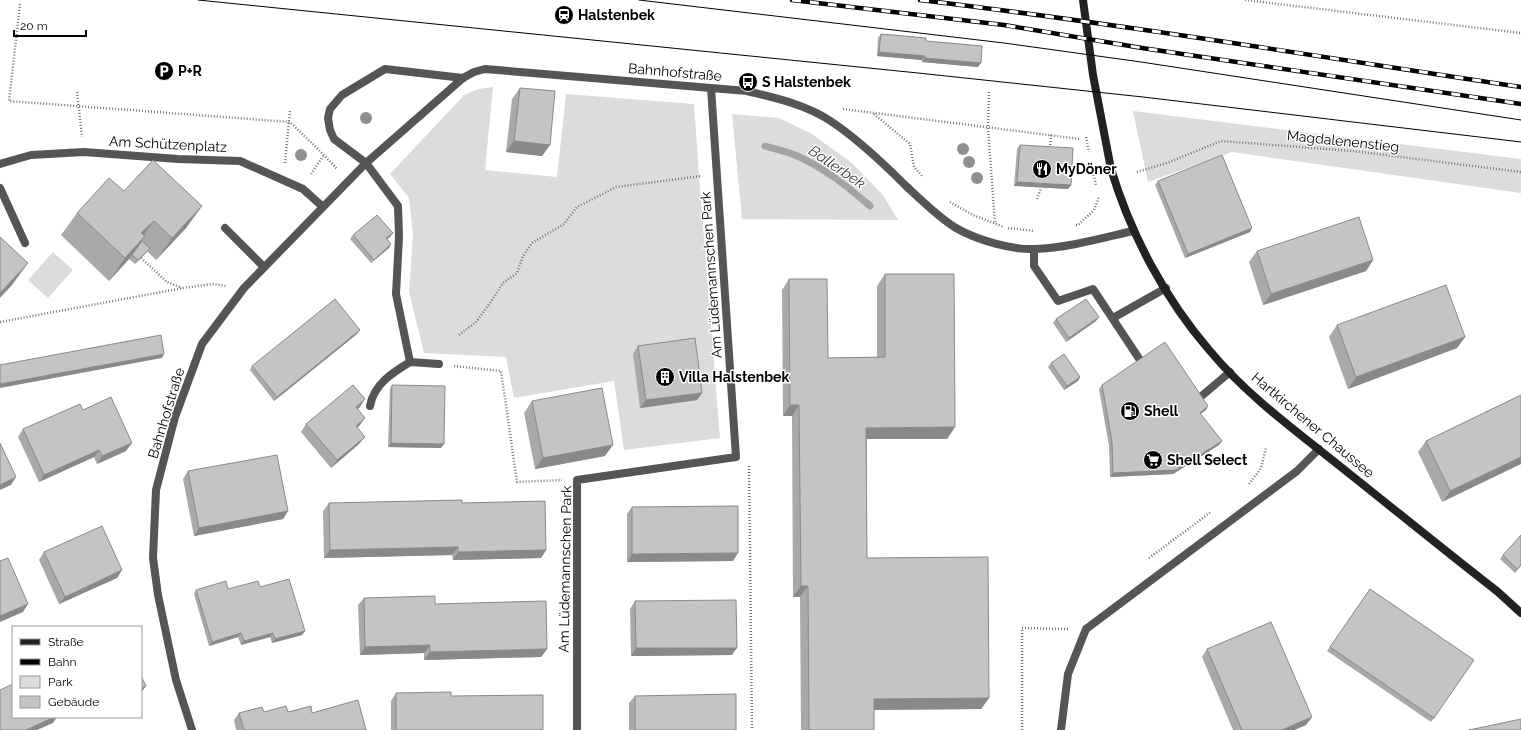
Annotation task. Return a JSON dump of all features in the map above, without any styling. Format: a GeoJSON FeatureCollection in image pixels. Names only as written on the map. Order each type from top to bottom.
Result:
{"type":"FeatureCollection","features":[{"type":"Feature","properties":{"kind":"main road","name":"Hartkirchener Chaussee"},"geometry":{"type":"LineString","coordinates":[[1083,0],[1093,74],[1111,169],[1133,231],[1147,259],[1182,313],[1210,352],[1274,413],[1498,592],[1521,613]]}},
{"type":"Feature","properties":{"kind":"street"},"geometry":{"type":"LineString","coordinates":[[410,362],[396,294],[399,238],[398,206],[366,163],[334,139],[330,130],[328,118],[330,109],[342,95],[385,69],[463,78]]}},
{"type":"Feature","properties":{"kind":"street","name":"Bahnhofstraße"},"geometry":{"type":"LineString","coordinates":[[192,730],[176,680],[158,595],[153,558],[156,490],[175,417],[202,344],[244,288],[366,163],[463,78],[474,72],[485,69],[747,91],[804,107],[829,120],[857,141],[926,205],[956,228],[996,245],[1034,249],[1077,244],[1133,231]]}},
{"type":"Feature","properties":{"kind":"street","name":"Am Lüdemannschen Park"},"geometry":{"type":"LineString","coordinates":[[577,730],[577,480],[736,457],[711,88]]}},
{"type":"Feature","properties":{"kind":"street","name":"Am Schützenplatz"},"geometry":{"type":"LineString","coordinates":[[0,164],[31,155],[84,152],[178,159],[240,161],[303,189],[323,208]]}},
{"type":"Feature","properties":{"kind":"street"},"geometry":{"type":"LineString","coordinates":[[0,188],[25,243]]}},
{"type":"Feature","properties":{"kind":"street"},"geometry":{"type":"LineString","coordinates":[[225,228],[264,267]]}},
{"type":"Feature","properties":{"kind":"street"},"geometry":{"type":"LineString","coordinates":[[1034,249],[1034,266],[1058,301],[1093,289],[1140,360]]}},
{"type":"Feature","properties":{"kind":"street"},"geometry":{"type":"LineString","coordinates":[[1113,318],[1166,288]]}},
{"type":"Feature","properties":{"kind":"street"},"geometry":{"type":"LineString","coordinates":[[370,406],[372,395],[391,373],[410,362],[439,364]]}},
{"type":"Feature","properties":{"kind":"street"},"geometry":{"type":"LineString","coordinates":[[1198,398],[1230,372]]}},
{"type":"Feature","properties":{"kind":"street"},"geometry":{"type":"LineString","coordinates":[[1060,730],[1068,674],[1086,629],[1297,471],[1319,449]]}},
{"type":"Feature","properties":{"kind":"path"},"geometry":{"type":"LineString","coordinates":[[1245,0],[1521,33]]}},
{"type":"Feature","properties":{"kind":"path"},"geometry":{"type":"LineString","coordinates":[[20,4],[9,101],[290,122],[324,154],[348,181]]}},
{"type":"Feature","properties":{"kind":"path"},"geometry":{"type":"LineString","coordinates":[[77,92],[82,133]]}},
{"type":"Feature","properties":{"kind":"path"},"geometry":{"type":"LineString","coordinates":[[989,92],[988,127],[995,224]]}},
{"type":"Feature","properties":{"kind":"path"},"geometry":{"type":"LineString","coordinates":[[829,120],[842,109],[1080,138]]}},
{"type":"Feature","properties":{"kind":"path"},"geometry":{"type":"LineString","coordinates":[[287,144],[290,110]]}},
{"type":"Feature","properties":{"kind":"path"},"geometry":{"type":"LineString","coordinates":[[874,114],[910,144],[914,167],[925,180]]}},
{"type":"Feature","properties":{"kind":"path"},"geometry":{"type":"LineString","coordinates":[[1050,135],[1050,151]]}},
{"type":"Feature","properties":{"kind":"path","name":"Magdalenenstieg"},"geometry":{"type":"LineString","coordinates":[[1137,172],[1167,163],[1221,140],[1353,151],[1521,172]]}},
{"type":"Feature","properties":{"kind":"path"},"geometry":{"type":"LineString","coordinates":[[303,189],[324,154]]}},
{"type":"Feature","properties":{"kind":"path"},"geometry":{"type":"LineString","coordinates":[[459,335],[476,322],[503,282],[517,273],[523,256],[532,243],[564,224],[577,207],[616,187],[717,173]]}},
{"type":"Feature","properties":{"kind":"path"},"geometry":{"type":"LineString","coordinates":[[1037,199],[1041,188]]}},
{"type":"Feature","properties":{"kind":"path"},"geometry":{"type":"LineString","coordinates":[[1071,226],[1078,225],[1094,210],[1098,197]]}},
{"type":"Feature","properties":{"kind":"path"},"geometry":{"type":"LineString","coordinates":[[948,200],[973,215],[1006,228],[1040,231]]}},
{"type":"Feature","properties":{"kind":"path"},"geometry":{"type":"LineString","coordinates":[[141,258],[167,282],[183,288]]}},
{"type":"Feature","properties":{"kind":"path"},"geometry":{"type":"LineString","coordinates":[[0,322],[183,288],[212,284],[244,288]]}},
{"type":"Feature","properties":{"kind":"path"},"geometry":{"type":"LineString","coordinates":[[439,364],[501,371],[517,482],[577,480]]}},
{"type":"Feature","properties":{"kind":"path"},"geometry":{"type":"LineString","coordinates":[[1243,489],[1249,484],[1261,468],[1266,448]]}},
{"type":"Feature","properties":{"kind":"path"},"geometry":{"type":"LineString","coordinates":[[1144,562],[1212,512]]}},
{"type":"Feature","properties":{"kind":"path"},"geometry":{"type":"LineString","coordinates":[[1068,629],[1072,624]]}},
{"type":"Feature","properties":{"kind":"path"},"geometry":{"type":"LineString","coordinates":[[1022,730],[1022,628],[1086,629]]}},
{"type":"Feature","properties":{"kind":"green space"},"geometry":{"type":"Polygon","coordinates":[[[493,87],[485,170],[557,177],[566,94],[694,104],[720,438],[624,450],[614,381],[514,398],[506,357],[424,353],[409,292],[413,236],[409,198],[390,174],[464,95],[479,89],[493,87]]]}},
{"type":"Feature","properties":{"kind":"green space"},"geometry":{"type":"Polygon","coordinates":[[[1133,111],[1521,159],[1521,193],[1232,152],[1148,182],[1133,111]]]}},
{"type":"Feature","properties":{"kind":"green space"},"geometry":{"type":"Polygon","coordinates":[[[732,114],[779,118],[812,134],[852,163],[883,195],[898,220],[742,219],[732,114]]]}},
{"type":"Feature","properties":{"kind":"green space"},"geometry":{"type":"Polygon","coordinates":[[[53,252],[73,270],[48,298],[28,280],[53,252]]]}},
{"type":"Feature","properties":{"kind":"building"},"geometry":{"type":"Polygon","coordinates":[[[881,34],[926,38],[926,41],[982,46],[981,63],[879,52],[881,34]]]}},
{"type":"Feature","properties":{"kind":"building"},"geometry":{"type":"Polygon","coordinates":[[[520,88],[555,91],[550,145],[514,141],[520,88]]]}},
{"type":"Feature","properties":{"kind":"building","name":"MyDöner"},"geometry":{"type":"Polygon","coordinates":[[[1020,145],[1073,148],[1071,185],[1017,182],[1020,145]]]}},
{"type":"Feature","properties":{"kind":"building"},"geometry":{"type":"Polygon","coordinates":[[[1222,155],[1252,228],[1188,254],[1158,181],[1222,155]]]}},
{"type":"Feature","properties":{"kind":"building"},"geometry":{"type":"Polygon","coordinates":[[[153,160],[202,206],[172,238],[154,221],[141,233],[145,236],[125,258],[77,213],[109,178],[124,191],[153,160]]]}},
{"type":"Feature","properties":{"kind":"building"},"geometry":{"type":"Polygon","coordinates":[[[377,215],[393,233],[386,238],[391,244],[374,260],[353,235],[377,215]]]}},
{"type":"Feature","properties":{"kind":"building"},"geometry":{"type":"Polygon","coordinates":[[[1359,217],[1373,260],[1271,294],[1257,251],[1359,217]]]}},
{"type":"Feature","properties":{"kind":"building"},"geometry":{"type":"Polygon","coordinates":[[[0,237],[28,263],[0,293],[0,237]]]}},
{"type":"Feature","properties":{"kind":"building"},"geometry":{"type":"Polygon","coordinates":[[[142,241],[150,248],[138,260],[132,255],[142,241]]]}},
{"type":"Feature","properties":{"kind":"building"},"geometry":{"type":"Polygon","coordinates":[[[885,274],[954,274],[955,427],[866,428],[867,558],[988,557],[989,698],[874,699],[874,730],[809,730],[808,586],[801,586],[799,405],[790,405],[789,279],[827,279],[828,358],[885,357],[885,274]]]}},
{"type":"Feature","properties":{"kind":"building"},"geometry":{"type":"Polygon","coordinates":[[[1446,285],[1465,337],[1356,377],[1337,325],[1446,285]]]}},
{"type":"Feature","properties":{"kind":"building"},"geometry":{"type":"Polygon","coordinates":[[[335,299],[360,330],[277,397],[252,366],[335,299]]]}},
{"type":"Feature","properties":{"kind":"building"},"geometry":{"type":"Polygon","coordinates":[[[1086,299],[1099,317],[1069,338],[1056,319],[1086,299]]]}},
{"type":"Feature","properties":{"kind":"building"},"geometry":{"type":"Polygon","coordinates":[[[161,335],[164,354],[0,384],[0,365],[161,335]]]}},
{"type":"Feature","properties":{"kind":"building","name":"Villa Halstenbek"},"geometry":{"type":"Polygon","coordinates":[[[695,338],[702,393],[646,400],[638,346],[695,338]]]}},
{"type":"Feature","properties":{"kind":"building"},"geometry":{"type":"Polygon","coordinates":[[[1165,342],[1208,406],[1200,413],[1222,441],[1176,470],[1113,473],[1112,442],[1102,385],[1165,342]]]}},
{"type":"Feature","properties":{"kind":"building"},"geometry":{"type":"Polygon","coordinates":[[[1064,354],[1080,377],[1067,386],[1051,363],[1064,354]]]}},
{"type":"Feature","properties":{"kind":"building"},"geometry":{"type":"Polygon","coordinates":[[[353,385],[365,399],[356,407],[365,418],[356,426],[365,437],[337,460],[306,424],[353,385]]]}},
{"type":"Feature","properties":{"kind":"building"},"geometry":{"type":"Polygon","coordinates":[[[392,385],[445,386],[444,444],[391,443],[392,385]]]}},
{"type":"Feature","properties":{"kind":"building"},"geometry":{"type":"Polygon","coordinates":[[[602,388],[613,445],[543,458],[532,401],[602,388]]]}},
{"type":"Feature","properties":{"kind":"building"},"geometry":{"type":"Polygon","coordinates":[[[1521,395],[1521,457],[1450,491],[1426,441],[1521,395]]]}},
{"type":"Feature","properties":{"kind":"building"},"geometry":{"type":"Polygon","coordinates":[[[111,397],[132,443],[102,456],[99,450],[44,475],[23,429],[80,404],[83,410],[111,397]]]}},
{"type":"Feature","properties":{"kind":"building"},"geometry":{"type":"Polygon","coordinates":[[[0,443],[16,477],[0,485],[0,443]]]}},
{"type":"Feature","properties":{"kind":"building"},"geometry":{"type":"Polygon","coordinates":[[[277,455],[288,511],[199,528],[188,471],[277,455]]]}},
{"type":"Feature","properties":{"kind":"building"},"geometry":{"type":"Polygon","coordinates":[[[462,500],[462,503],[545,501],[546,550],[458,552],[458,547],[330,550],[329,503],[462,500]]]}},
{"type":"Feature","properties":{"kind":"building"},"geometry":{"type":"Polygon","coordinates":[[[738,506],[738,553],[632,554],[632,507],[738,506]]]}},
{"type":"Feature","properties":{"kind":"building"},"geometry":{"type":"Polygon","coordinates":[[[102,526],[122,570],[65,597],[44,552],[102,526]]]}},
{"type":"Feature","properties":{"kind":"building"},"geometry":{"type":"Polygon","coordinates":[[[1521,535],[1521,565],[1517,569],[1503,555],[1521,535]]]}},
{"type":"Feature","properties":{"kind":"building"},"geometry":{"type":"Polygon","coordinates":[[[8,558],[28,604],[0,616],[0,561],[8,558]]]}},
{"type":"Feature","properties":{"kind":"building"},"geometry":{"type":"Polygon","coordinates":[[[289,579],[305,631],[275,639],[273,633],[244,641],[241,633],[212,642],[196,590],[226,581],[228,589],[258,581],[260,587],[289,579]]]}},
{"type":"Feature","properties":{"kind":"building"},"geometry":{"type":"Polygon","coordinates":[[[1370,589],[1474,660],[1434,718],[1330,647],[1370,589]]]}},
{"type":"Feature","properties":{"kind":"building"},"geometry":{"type":"Polygon","coordinates":[[[435,596],[435,604],[546,601],[547,649],[430,652],[430,645],[365,647],[364,598],[435,596]]]}},
{"type":"Feature","properties":{"kind":"building"},"geometry":{"type":"Polygon","coordinates":[[[736,600],[737,648],[636,648],[635,601],[736,600]]]}},
{"type":"Feature","properties":{"kind":"building"},"geometry":{"type":"Polygon","coordinates":[[[1271,622],[1312,717],[1282,730],[1242,730],[1207,649],[1271,622]]]}},
{"type":"Feature","properties":{"kind":"building"},"geometry":{"type":"Polygon","coordinates":[[[142,678],[146,686],[142,688],[142,678]]]}},
{"type":"Feature","properties":{"kind":"building"},"geometry":{"type":"Polygon","coordinates":[[[12,684],[12,718],[52,718],[26,730],[0,730],[0,690],[12,684]]]}},
{"type":"Feature","properties":{"kind":"building"},"geometry":{"type":"Polygon","coordinates":[[[451,692],[451,696],[543,695],[543,730],[396,730],[396,693],[451,692]]]}},
{"type":"Feature","properties":{"kind":"building"},"geometry":{"type":"Polygon","coordinates":[[[736,694],[736,730],[635,730],[635,696],[736,694]]]}},
{"type":"Feature","properties":{"kind":"building"},"geometry":{"type":"Polygon","coordinates":[[[358,700],[366,730],[244,730],[239,713],[262,707],[264,712],[286,706],[288,712],[311,706],[312,713],[358,700]]]}},
{"type":"Feature","properties":{"kind":"building"},"geometry":{"type":"Polygon","coordinates":[[[1521,719],[1521,730],[1469,730],[1521,719]]]}},
{"type":"Feature","properties":{"kind":"waterway","name":"Ballerbek"},"geometry":{"type":"LineString","coordinates":[[765,146],[792,154],[815,165],[844,184],[870,206]]}},
{"type":"Feature","properties":{"kind":"tram line"},"geometry":{"type":"LineString","coordinates":[[198,0],[1143,97],[1521,142]]}},
{"type":"Feature","properties":{"kind":"tram line"},"geometry":{"type":"LineString","coordinates":[[639,0],[1004,43],[1141,62],[1521,120]]}},
{"type":"Feature","properties":{"kind":"railway"},"geometry":{"type":"LineString","coordinates":[[792,0],[1004,25],[1142,48],[1521,104]]}},
{"type":"Feature","properties":{"kind":"railway"},"geometry":{"type":"LineString","coordinates":[[920,0],[1146,30],[1521,87]]}},
{"type":"Feature","properties":{"kind":"place","name":"Halstenbek"},"geometry":{"type":"Point","coordinates":[564,15]}},
{"type":"Feature","properties":{"kind":"place","name":"P+R"},"geometry":{"type":"Point","coordinates":[164,71]}},
{"type":"Feature","properties":{"kind":"place","name":"S Halstenbek"},"geometry":{"type":"Point","coordinates":[748,82]}},
{"type":"Feature","properties":{"kind":"place","name":"MyDöner"},"geometry":{"type":"Point","coordinates":[1042,169]}},
{"type":"Feature","properties":{"kind":"place","name":"Villa Halstenbek"},"geometry":{"type":"Point","coordinates":[665,377]}},
{"type":"Feature","properties":{"kind":"place","name":"Shell"},"geometry":{"type":"Point","coordinates":[1130,411]}},
{"type":"Feature","properties":{"kind":"place","name":"Shell Select"},"geometry":{"type":"Point","coordinates":[1153,460]}}]}
